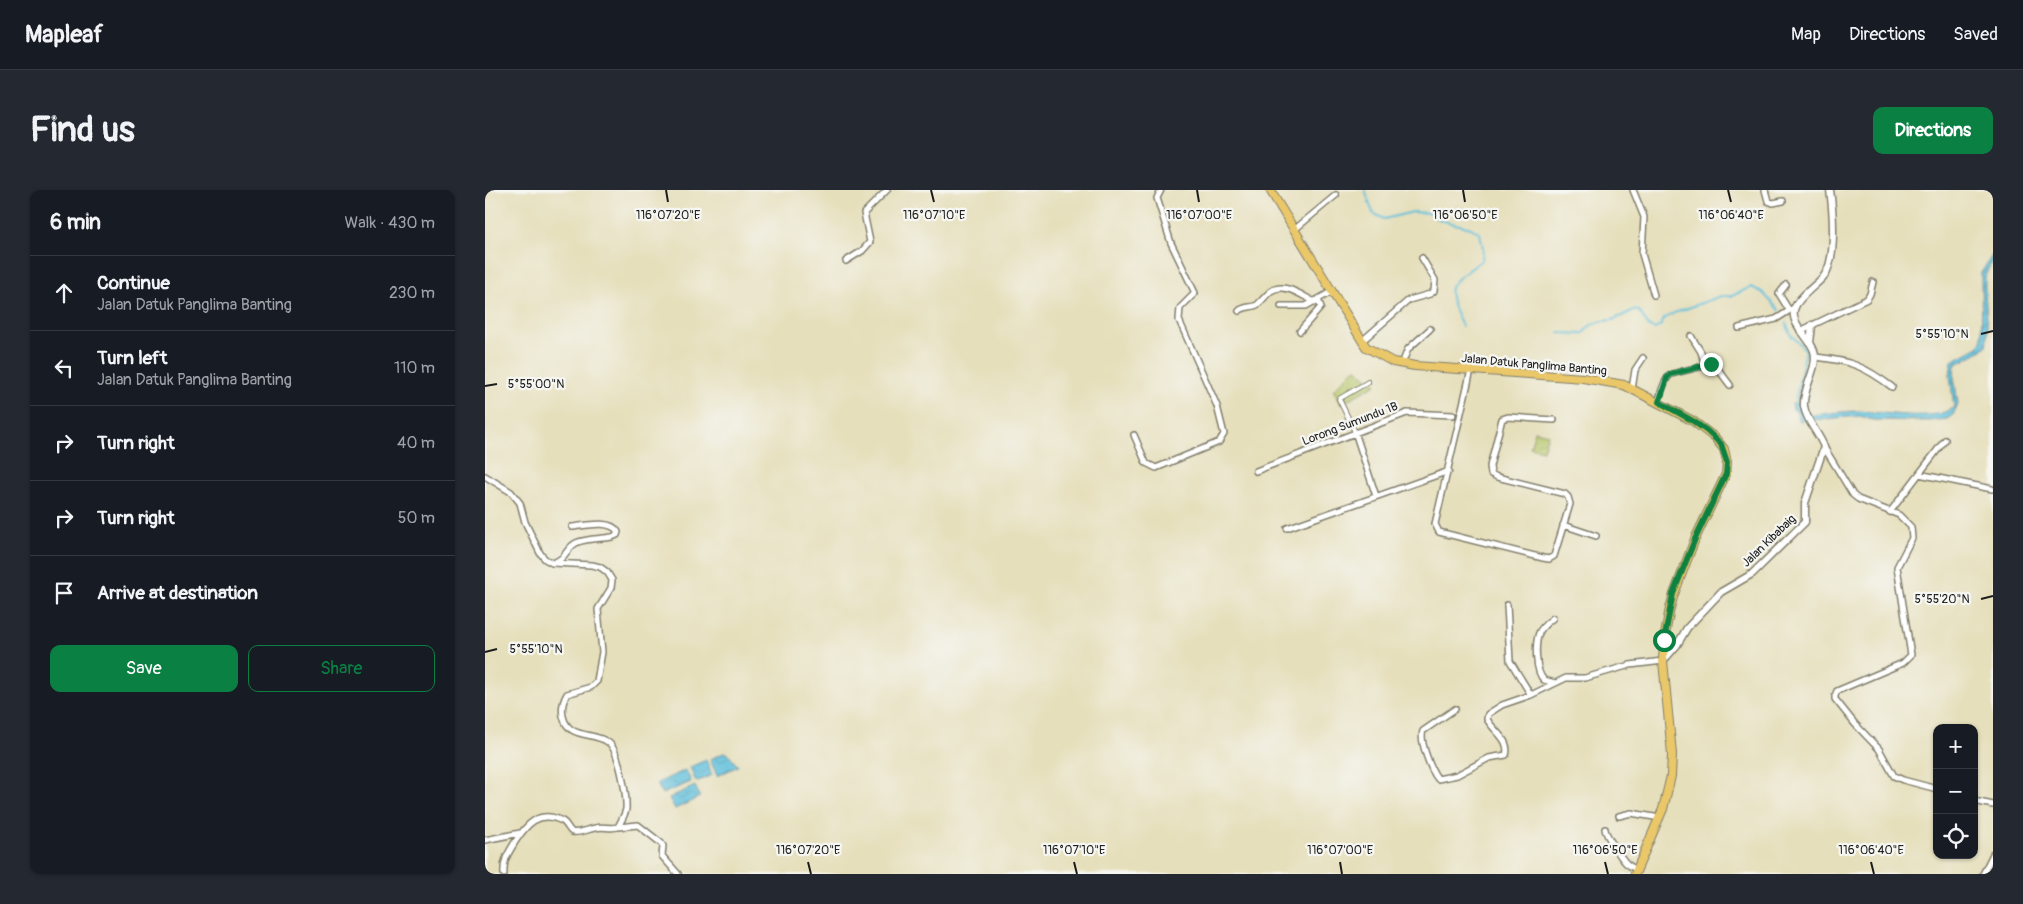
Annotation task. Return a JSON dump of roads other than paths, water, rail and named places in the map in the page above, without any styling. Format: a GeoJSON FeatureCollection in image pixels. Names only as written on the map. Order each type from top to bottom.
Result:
{"type":"FeatureCollection","features":[{"type":"Feature","properties":{"kind":"main road","name":"Jalan Datuk Panglima Banting"},"geometry":{"type":"LineString","coordinates":[[1270,190],[1366,347],[1383,358],[1403,364],[1583,378],[1608,382],[1632,389],[1659,402],[1693,421],[1721,444],[1727,462],[1726,474],[1695,539],[1673,594],[1665,633],[1663,661],[1672,763],[1667,798],[1636,872]]}},
{"type":"Feature","properties":{"kind":"street"},"geometry":{"type":"LineString","coordinates":[[846,261],[862,251],[870,242],[864,213],[887,190]]}},
{"type":"Feature","properties":{"kind":"street"},"geometry":{"type":"LineString","coordinates":[[1134,435],[1146,463],[1155,468],[1219,442],[1224,434],[1217,406],[1179,320],[1180,308],[1195,292],[1167,234],[1157,198],[1161,190]]}},
{"type":"Feature","properties":{"kind":"street"},"geometry":{"type":"LineString","coordinates":[[1633,190],[1644,216],[1642,254],[1654,295]]}},
{"type":"Feature","properties":{"kind":"street"},"geometry":{"type":"LineString","coordinates":[[1765,190],[1768,201],[1773,203],[1783,201]]}},
{"type":"Feature","properties":{"kind":"street"},"geometry":{"type":"LineString","coordinates":[[1739,328],[1776,319],[1792,309],[1821,280],[1828,270],[1831,255],[1833,215],[1830,190]]}},
{"type":"Feature","properties":{"kind":"street"},"geometry":{"type":"LineString","coordinates":[[1294,230],[1336,195]]}},
{"type":"Feature","properties":{"kind":"street"},"geometry":{"type":"LineString","coordinates":[[1362,341],[1409,300],[1434,291],[1435,280],[1422,258]]}},
{"type":"Feature","properties":{"kind":"street"},"geometry":{"type":"LineString","coordinates":[[1801,330],[1867,299],[1873,282]]}},
{"type":"Feature","properties":{"kind":"street"},"geometry":{"type":"LineString","coordinates":[[1786,285],[1779,294],[1792,309],[1816,357],[1804,398],[1811,423],[1853,495],[1899,515],[1911,526],[1913,534],[1897,567],[1911,655],[1903,664],[1842,688],[1837,691],[1835,696],[1838,703],[1855,724],[1879,749],[1894,776],[1933,788]]}},
{"type":"Feature","properties":{"kind":"street"},"geometry":{"type":"LineString","coordinates":[[1239,311],[1243,308],[1255,306],[1276,289],[1292,290],[1317,301],[1321,307],[1300,331]]}},
{"type":"Feature","properties":{"kind":"street"},"geometry":{"type":"LineString","coordinates":[[1281,306],[1300,307],[1317,301],[1331,292]]}},
{"type":"Feature","properties":{"kind":"street"},"geometry":{"type":"LineString","coordinates":[[1810,343],[1812,325]]}},
{"type":"Feature","properties":{"kind":"street"},"geometry":{"type":"LineString","coordinates":[[1403,364],[1408,349],[1430,329]]}},
{"type":"Feature","properties":{"kind":"street"},"geometry":{"type":"LineString","coordinates":[[1691,336],[1701,352],[1705,365]]}},
{"type":"Feature","properties":{"kind":"street"},"geometry":{"type":"LineString","coordinates":[[1816,357],[1835,359],[1859,365],[1892,387]]}},
{"type":"Feature","properties":{"kind":"street"},"geometry":{"type":"LineString","coordinates":[[1632,389],[1635,370],[1643,358]]}},
{"type":"Feature","properties":{"kind":"street"},"geometry":{"type":"LineString","coordinates":[[1659,402],[1667,378],[1671,374],[1689,371],[1705,365],[1715,365],[1730,385]]}},
{"type":"Feature","properties":{"kind":"street"},"geometry":{"type":"LineString","coordinates":[[1471,370],[1449,471],[1435,524],[1439,532],[1549,559],[1554,556],[1569,504],[1568,496],[1497,478],[1491,474],[1490,466],[1502,419],[1508,417],[1554,420]]}},
{"type":"Feature","properties":{"kind":"street"},"geometry":{"type":"LineString","coordinates":[[1368,382],[1339,399],[1355,432],[1376,496]]}},
{"type":"Feature","properties":{"kind":"street","name":"Lorong Sumundu 1B"},"geometry":{"type":"LineString","coordinates":[[1256,471],[1407,413],[1453,415]]}},
{"type":"Feature","properties":{"kind":"street"},"geometry":{"type":"LineString","coordinates":[[1890,512],[1945,440]]}},
{"type":"Feature","properties":{"kind":"street","name":"Jalan Kibabaig"},"geometry":{"type":"LineString","coordinates":[[1663,661],[1677,645],[1687,628],[1721,592],[1752,574],[1803,527],[1806,519],[1806,500],[1824,447]]}},
{"type":"Feature","properties":{"kind":"street"},"geometry":{"type":"LineString","coordinates":[[1287,528],[1449,471]]}},
{"type":"Feature","properties":{"kind":"street"},"geometry":{"type":"LineString","coordinates":[[1919,474],[1991,489]]}},
{"type":"Feature","properties":{"kind":"street"},"geometry":{"type":"LineString","coordinates":[[485,476],[521,502],[525,522],[540,553],[552,563],[592,565],[607,572],[612,580],[611,588],[598,609],[602,652],[597,681],[591,687],[567,694],[562,710],[566,725],[571,730],[578,734],[607,741],[615,749],[626,809],[618,826]]}},
{"type":"Feature","properties":{"kind":"street"},"geometry":{"type":"LineString","coordinates":[[1563,525],[1596,536]]}},
{"type":"Feature","properties":{"kind":"street"},"geometry":{"type":"LineString","coordinates":[[552,563],[563,559],[568,550],[578,542],[612,537],[617,535],[618,532],[611,526],[572,527]]}},
{"type":"Feature","properties":{"kind":"street"},"geometry":{"type":"LineString","coordinates":[[1507,605],[1510,662],[1531,694]]}},
{"type":"Feature","properties":{"kind":"street"},"geometry":{"type":"LineString","coordinates":[[1553,618],[1543,626],[1538,635],[1537,669],[1544,680],[1555,683]]}},
{"type":"Feature","properties":{"kind":"street"},"geometry":{"type":"LineString","coordinates":[[1455,709],[1423,731],[1422,734],[1422,743],[1438,779],[1457,775],[1489,758],[1506,756],[1507,746],[1488,722],[1489,714],[1502,705],[1566,678],[1585,678],[1640,663],[1663,661]]}},
{"type":"Feature","properties":{"kind":"street"},"geometry":{"type":"LineString","coordinates":[[1978,802],[1993,805]]}},
{"type":"Feature","properties":{"kind":"street"},"geometry":{"type":"LineString","coordinates":[[1619,816],[1631,812],[1660,818]]}},
{"type":"Feature","properties":{"kind":"street"},"geometry":{"type":"LineString","coordinates":[[504,874],[505,858],[520,833],[531,821],[548,817],[565,822],[570,831],[574,833],[597,827],[636,825],[661,843],[663,846],[662,856],[677,874]]}},
{"type":"Feature","properties":{"kind":"street"},"geometry":{"type":"LineString","coordinates":[[1605,829],[1606,836],[1626,864],[1636,872]]}},
{"type":"Feature","properties":{"kind":"street"},"geometry":{"type":"LineString","coordinates":[[485,840],[520,833]]}},
{"type":"Feature","properties":{"kind":"street"},"geometry":{"type":"LineString","coordinates":[[1983,874],[1993,854]]}},
{"type":"Feature","properties":{"kind":"water"},"geometry":{"type":"Polygon","coordinates":[[[1993,254],[1985,279],[1986,346],[1955,365],[1954,377],[1958,404],[1953,415],[1947,419],[1930,421],[1872,420],[1860,416],[1800,421],[1797,412],[1793,409],[1792,403],[1796,402],[1804,416],[1855,411],[1921,415],[1946,412],[1954,407],[1950,375],[1952,361],[1978,347],[1982,341],[1981,273],[1993,254]]]}},
{"type":"Feature","properties":{"kind":"water"},"geometry":{"type":"Polygon","coordinates":[[[726,752],[738,766],[717,776],[710,759],[726,752]]]}},
{"type":"Feature","properties":{"kind":"water"},"geometry":{"type":"Polygon","coordinates":[[[706,760],[712,775],[696,782],[690,767],[706,760]]]}},
{"type":"Feature","properties":{"kind":"water"},"geometry":{"type":"Polygon","coordinates":[[[686,770],[691,782],[662,794],[657,783],[686,770]]]}},
{"type":"Feature","properties":{"kind":"water"},"geometry":{"type":"Polygon","coordinates":[[[695,786],[700,797],[675,809],[669,798],[695,786]]]}},
{"type":"Feature","properties":{"kind":"waterway"},"geometry":{"type":"LineString","coordinates":[[1365,190],[1373,213],[1384,219],[1413,212],[1430,213],[1440,220],[1471,228],[1480,233],[1483,248],[1482,260],[1461,276],[1451,287],[1452,301],[1462,326]]}},
{"type":"Feature","properties":{"kind":"waterway"},"geometry":{"type":"LineString","coordinates":[[1559,333],[1582,334],[1591,325],[1613,320],[1634,310],[1639,311],[1649,327],[1655,329],[1661,325],[1664,319],[1674,313],[1721,296],[1732,296],[1751,287],[1762,292],[1779,310]]}},
{"type":"Feature","properties":{"kind":"waterway"},"geometry":{"type":"LineString","coordinates":[[1786,323],[1791,335],[1806,350],[1795,403]]}}]}
